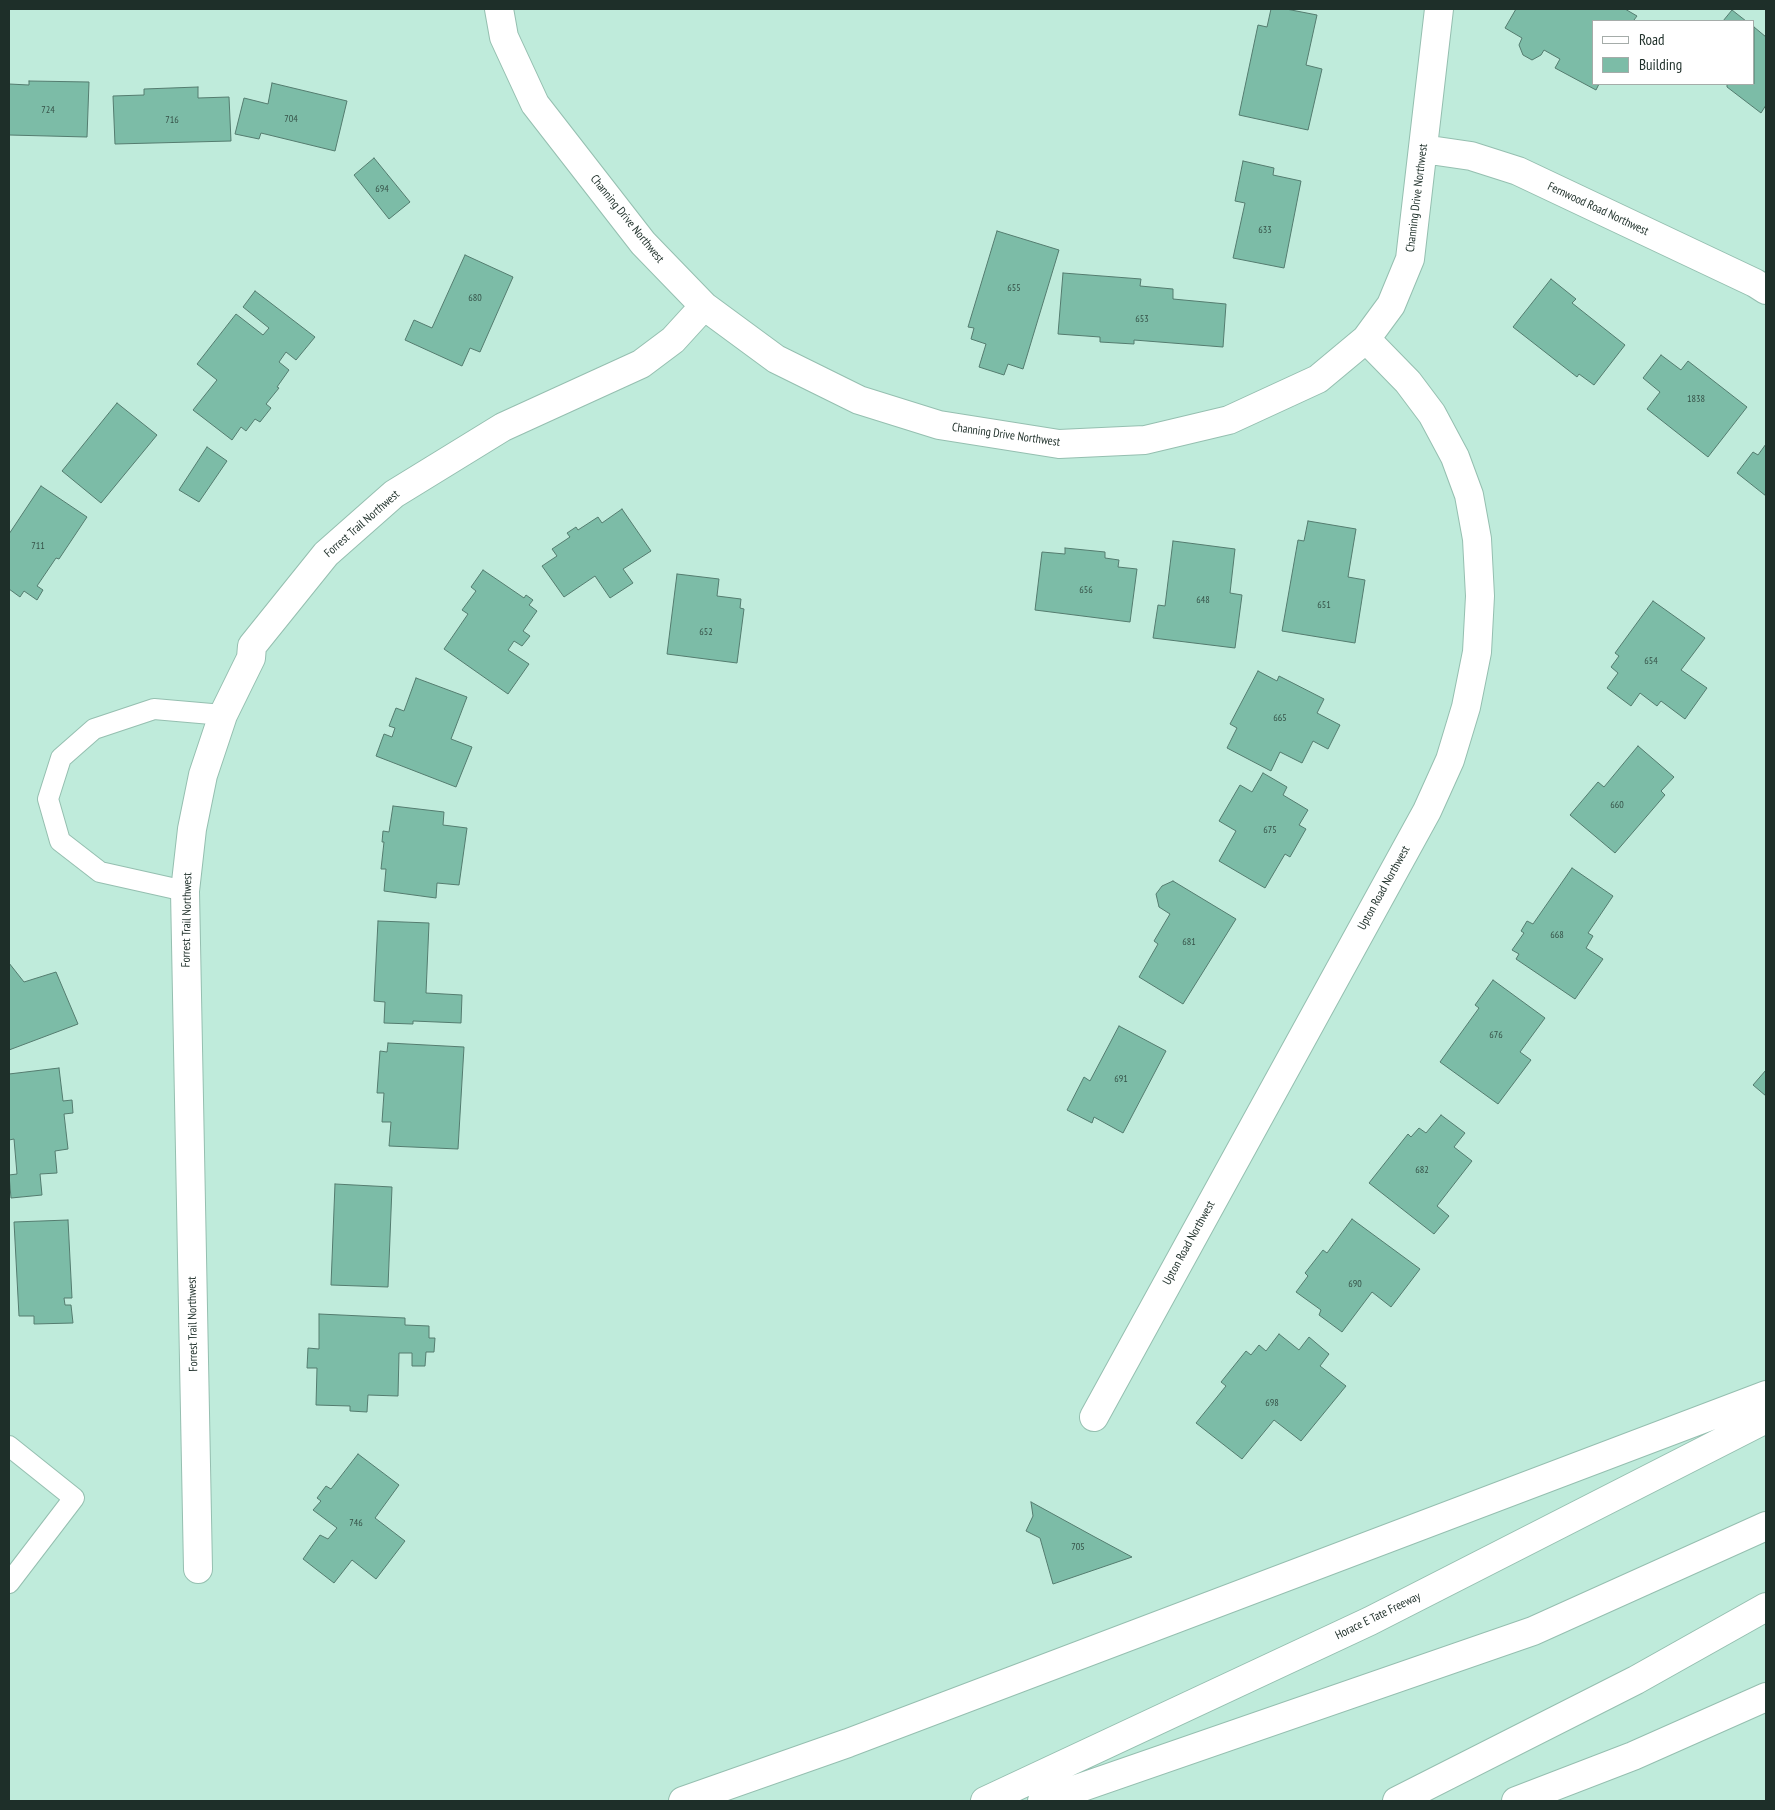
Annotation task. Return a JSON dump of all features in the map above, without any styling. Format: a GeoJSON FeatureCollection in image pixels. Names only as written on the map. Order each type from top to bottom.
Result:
{"type":"FeatureCollection","features":[{"type":"Feature","properties":{"kind":"main road","name":"Channing Drive Northwest"},"geometry":{"type":"LineString","coordinates":[[499,9],[504,37],[535,104],[642,243],[704,306],[776,359],[859,400],[939,425],[1058,444],[1145,440],[1229,420],[1318,379],[1366,339],[1391,305],[1410,260],[1439,9]]}},
{"type":"Feature","properties":{"kind":"main road","name":"Fernwood Road Northwest"},"geometry":{"type":"LineString","coordinates":[[1423,149],[1471,156],[1518,171],[1755,283],[1766,290]]}},
{"type":"Feature","properties":{"kind":"main road","name":"Forrest Trail Northwest"},"geometry":{"type":"LineString","coordinates":[[198,1569],[185,891],[192,829],[203,775],[223,715],[251,658],[252,646],[326,554],[394,494],[503,427],[641,364],[673,340],[704,306]]}},
{"type":"Feature","properties":{"kind":"main road","name":"Upton Road Northwest"},"geometry":{"type":"LineString","coordinates":[[1094,1417],[1427,811],[1450,760],[1466,707],[1477,652],[1480,596],[1477,539],[1469,495],[1456,457],[1432,414],[1408,382],[1366,339]]}},
{"type":"Feature","properties":{"kind":"main road"},"geometry":{"type":"LineString","coordinates":[[683,1801],[848,1743],[1766,1395]]}},
{"type":"Feature","properties":{"kind":"main road","name":"Horace E Tate Freeway"},"geometry":{"type":"LineString","coordinates":[[985,1801],[1370,1621],[1766,1419]]}},
{"type":"Feature","properties":{"kind":"main road"},"geometry":{"type":"LineString","coordinates":[[1042,1801],[1533,1631],[1766,1526]]}},
{"type":"Feature","properties":{"kind":"main road"},"geometry":{"type":"LineString","coordinates":[[1397,1801],[1636,1680],[1766,1607]]}},
{"type":"Feature","properties":{"kind":"main road"},"geometry":{"type":"LineString","coordinates":[[1516,1801],[1633,1756],[1766,1697]]}},
{"type":"Feature","properties":{"kind":"lane"},"geometry":{"type":"LineString","coordinates":[[185,891],[100,872],[60,841],[48,798],[61,758],[94,729],[154,708],[223,715]]}},
{"type":"Feature","properties":{"kind":"lane"},"geometry":{"type":"LineString","coordinates":[[9,1446],[74,1498],[9,1584]]}},
{"type":"Feature","properties":{"kind":"building"},"geometry":{"type":"Polygon","coordinates":[[[1271,9],[1286,9],[1317,15],[1306,65],[1322,69],[1308,130],[1239,115],[1258,25],[1267,27],[1271,9]]]}},
{"type":"Feature","properties":{"kind":"building"},"geometry":{"type":"Polygon","coordinates":[[[1516,9],[1625,9],[1637,16],[1634,20],[1592,20],[1592,85],[1598,85],[1596,90],[1555,68],[1560,59],[1544,50],[1541,55],[1532,60],[1523,55],[1519,45],[1522,38],[1505,28],[1516,9]]]}},
{"type":"Feature","properties":{"kind":"building"},"geometry":{"type":"Polygon","coordinates":[[[1732,10],[1745,20],[1724,20],[1732,10]]]}},
{"type":"Feature","properties":{"kind":"building"},"geometry":{"type":"Polygon","coordinates":[[[1755,28],[1766,37],[1766,105],[1761,113],[1727,87],[1727,85],[1755,85],[1755,28]]]}},
{"type":"Feature","properties":{"kind":"building"},"geometry":{"type":"Polygon","coordinates":[[[29,81],[89,82],[87,137],[9,135],[9,84],[29,85],[29,81]]]}},
{"type":"Feature","properties":{"kind":"building"},"geometry":{"type":"Polygon","coordinates":[[[272,83],[347,101],[335,151],[261,133],[259,139],[235,134],[244,98],[268,104],[272,83]]]}},
{"type":"Feature","properties":{"kind":"building"},"geometry":{"type":"Polygon","coordinates":[[[198,87],[198,98],[229,97],[231,141],[115,144],[113,96],[144,95],[144,89],[198,87]]]}},
{"type":"Feature","properties":{"kind":"building"},"geometry":{"type":"Polygon","coordinates":[[[374,158],[410,202],[389,219],[354,175],[374,158]]]}},
{"type":"Feature","properties":{"kind":"building"},"geometry":{"type":"Polygon","coordinates":[[[1243,161],[1274,168],[1273,175],[1301,181],[1284,268],[1233,258],[1245,203],[1235,201],[1243,161]]]}},
{"type":"Feature","properties":{"kind":"building"},"geometry":{"type":"Polygon","coordinates":[[[997,231],[1059,250],[1023,369],[1008,364],[1004,375],[979,367],[986,344],[971,339],[974,328],[968,327],[997,231]]]}},
{"type":"Feature","properties":{"kind":"building"},"geometry":{"type":"Polygon","coordinates":[[[465,255],[513,277],[480,352],[470,348],[462,366],[405,340],[414,320],[432,328],[465,255]]]}},
{"type":"Feature","properties":{"kind":"building"},"geometry":{"type":"Polygon","coordinates":[[[1063,273],[1141,279],[1140,286],[1173,289],[1173,299],[1226,304],[1223,347],[1134,340],[1134,344],[1100,342],[1100,337],[1058,334],[1063,273]]]}},
{"type":"Feature","properties":{"kind":"building"},"geometry":{"type":"Polygon","coordinates":[[[1551,279],[1576,299],[1572,303],[1625,345],[1594,385],[1579,374],[1577,377],[1513,327],[1551,279]]]}},
{"type":"Feature","properties":{"kind":"building"},"geometry":{"type":"Polygon","coordinates":[[[255,291],[315,337],[296,360],[286,352],[279,362],[289,370],[277,387],[279,388],[266,404],[271,408],[260,422],[255,419],[246,431],[241,427],[232,440],[193,410],[217,380],[197,364],[236,314],[263,335],[269,328],[243,307],[255,291]]]}},
{"type":"Feature","properties":{"kind":"building"},"geometry":{"type":"Polygon","coordinates":[[[1661,355],[1681,370],[1688,361],[1747,407],[1708,457],[1647,409],[1660,392],[1643,378],[1661,355]]]}},
{"type":"Feature","properties":{"kind":"building"},"geometry":{"type":"Polygon","coordinates":[[[117,403],[157,435],[101,503],[62,471],[117,403]]]}},
{"type":"Feature","properties":{"kind":"building"},"geometry":{"type":"Polygon","coordinates":[[[1766,444],[1766,496],[1737,473],[1753,452],[1758,455],[1766,444]]]}},
{"type":"Feature","properties":{"kind":"building"},"geometry":{"type":"Polygon","coordinates":[[[207,447],[227,461],[199,502],[179,490],[207,447]]]}},
{"type":"Feature","properties":{"kind":"building"},"geometry":{"type":"Polygon","coordinates":[[[41,486],[87,517],[59,559],[56,558],[37,586],[43,590],[37,600],[24,591],[20,597],[9,589],[9,534],[41,486]]]}},
{"type":"Feature","properties":{"kind":"building"},"geometry":{"type":"Polygon","coordinates":[[[622,509],[651,551],[623,569],[633,583],[610,598],[595,576],[564,597],[542,566],[557,556],[552,549],[570,537],[567,533],[576,527],[578,530],[598,517],[602,523],[622,509]]]}},
{"type":"Feature","properties":{"kind":"building"},"geometry":{"type":"Polygon","coordinates":[[[1308,521],[1356,529],[1348,577],[1365,580],[1355,643],[1282,631],[1298,540],[1304,541],[1308,521]]]}},
{"type":"Feature","properties":{"kind":"building"},"geometry":{"type":"Polygon","coordinates":[[[1173,541],[1235,549],[1230,593],[1242,595],[1235,648],[1153,638],[1158,605],[1165,606],[1173,541]]]}},
{"type":"Feature","properties":{"kind":"building"},"geometry":{"type":"Polygon","coordinates":[[[1065,548],[1105,552],[1105,558],[1119,560],[1118,567],[1137,569],[1130,622],[1035,610],[1042,552],[1065,554],[1065,548]]]}},
{"type":"Feature","properties":{"kind":"building"},"geometry":{"type":"Polygon","coordinates":[[[483,570],[524,598],[526,595],[533,600],[529,605],[537,611],[523,631],[530,636],[522,646],[514,641],[508,650],[529,664],[508,694],[444,649],[468,614],[462,610],[476,591],[471,587],[483,570]]]}},
{"type":"Feature","properties":{"kind":"building"},"geometry":{"type":"Polygon","coordinates":[[[677,574],[719,579],[717,596],[741,599],[740,608],[744,609],[737,663],[667,654],[677,574]]]}},
{"type":"Feature","properties":{"kind":"building"},"geometry":{"type":"Polygon","coordinates":[[[1653,601],[1705,638],[1681,670],[1707,688],[1685,719],[1661,701],[1657,706],[1640,693],[1631,706],[1607,688],[1618,673],[1611,667],[1619,656],[1615,653],[1653,601]]]}},
{"type":"Feature","properties":{"kind":"building"},"geometry":{"type":"Polygon","coordinates":[[[1258,671],[1277,681],[1279,676],[1324,699],[1317,713],[1340,725],[1328,749],[1313,741],[1302,763],[1280,752],[1271,771],[1227,748],[1237,728],[1230,724],[1258,671]]]}},
{"type":"Feature","properties":{"kind":"building"},"geometry":{"type":"Polygon","coordinates":[[[416,678],[467,697],[451,739],[472,747],[456,787],[376,756],[384,734],[392,737],[395,728],[389,726],[396,708],[404,711],[416,678]]]}},
{"type":"Feature","properties":{"kind":"building"},"geometry":{"type":"Polygon","coordinates":[[[1638,746],[1674,777],[1661,791],[1665,795],[1615,853],[1570,815],[1598,782],[1604,787],[1638,746]]]}},
{"type":"Feature","properties":{"kind":"building"},"geometry":{"type":"Polygon","coordinates":[[[1263,773],[1287,787],[1283,795],[1308,810],[1299,825],[1306,829],[1290,857],[1285,854],[1265,888],[1219,861],[1236,831],[1219,821],[1240,785],[1252,792],[1263,773]]]}},
{"type":"Feature","properties":{"kind":"building"},"geometry":{"type":"Polygon","coordinates":[[[393,806],[444,812],[443,825],[467,828],[459,885],[437,883],[436,898],[384,891],[386,869],[381,869],[384,842],[382,842],[383,831],[389,832],[393,806]]]}},
{"type":"Feature","properties":{"kind":"building"},"geometry":{"type":"Polygon","coordinates":[[[1572,868],[1613,896],[1588,933],[1593,936],[1586,948],[1603,959],[1575,999],[1516,959],[1519,954],[1512,950],[1524,933],[1521,931],[1527,921],[1533,924],[1572,868]]]}},
{"type":"Feature","properties":{"kind":"building"},"geometry":{"type":"Polygon","coordinates":[[[1173,881],[1236,919],[1183,1004],[1139,977],[1158,944],[1154,941],[1170,914],[1159,907],[1156,894],[1162,886],[1173,881]]]}},
{"type":"Feature","properties":{"kind":"building"},"geometry":{"type":"Polygon","coordinates":[[[378,921],[429,923],[426,993],[462,995],[461,1023],[413,1021],[413,1024],[384,1023],[385,1002],[374,1001],[378,921]]]}},
{"type":"Feature","properties":{"kind":"building"},"geometry":{"type":"Polygon","coordinates":[[[9,963],[24,982],[56,972],[78,1024],[9,1050],[9,963]]]}},
{"type":"Feature","properties":{"kind":"building"},"geometry":{"type":"Polygon","coordinates":[[[1493,980],[1545,1018],[1520,1052],[1531,1060],[1498,1104],[1440,1062],[1479,1008],[1475,1005],[1493,980]]]}},
{"type":"Feature","properties":{"kind":"building"},"geometry":{"type":"Polygon","coordinates":[[[1119,1026],[1166,1051],[1123,1133],[1094,1117],[1092,1123],[1067,1110],[1084,1077],[1090,1081],[1119,1026]]]}},
{"type":"Feature","properties":{"kind":"building"},"geometry":{"type":"Polygon","coordinates":[[[388,1043],[464,1047],[458,1149],[389,1146],[391,1122],[382,1122],[384,1093],[377,1093],[380,1051],[387,1052],[388,1043]]]}},
{"type":"Feature","properties":{"kind":"building"},"geometry":{"type":"Polygon","coordinates":[[[59,1068],[63,1101],[72,1100],[73,1113],[64,1114],[68,1149],[55,1151],[57,1173],[40,1174],[42,1195],[11,1198],[9,1175],[17,1174],[14,1139],[9,1140],[9,1074],[59,1068]]]}},
{"type":"Feature","properties":{"kind":"building"},"geometry":{"type":"Polygon","coordinates":[[[1766,1070],[1766,1096],[1753,1085],[1766,1070]]]}},
{"type":"Feature","properties":{"kind":"building"},"geometry":{"type":"Polygon","coordinates":[[[1441,1115],[1465,1133],[1454,1147],[1472,1161],[1437,1206],[1449,1216],[1434,1234],[1369,1183],[1408,1134],[1411,1137],[1419,1128],[1426,1133],[1441,1115]]]}},
{"type":"Feature","properties":{"kind":"building"},"geometry":{"type":"Polygon","coordinates":[[[335,1184],[392,1187],[388,1287],[331,1285],[335,1184]]]}},
{"type":"Feature","properties":{"kind":"building"},"geometry":{"type":"Polygon","coordinates":[[[1352,1219],[1420,1269],[1391,1307],[1372,1292],[1342,1332],[1319,1315],[1321,1310],[1296,1292],[1308,1276],[1305,1273],[1323,1250],[1327,1253],[1352,1219]]]}},
{"type":"Feature","properties":{"kind":"building"},"geometry":{"type":"Polygon","coordinates":[[[68,1220],[72,1298],[64,1298],[65,1305],[71,1305],[73,1323],[34,1324],[34,1316],[19,1316],[14,1222],[68,1220]]]}},
{"type":"Feature","properties":{"kind":"building"},"geometry":{"type":"Polygon","coordinates":[[[319,1314],[405,1318],[405,1325],[429,1326],[429,1338],[435,1338],[434,1352],[426,1352],[425,1366],[412,1366],[412,1353],[399,1353],[398,1396],[368,1395],[367,1412],[350,1411],[350,1406],[316,1405],[317,1368],[307,1368],[308,1348],[319,1349],[319,1314]]]}},
{"type":"Feature","properties":{"kind":"building"},"geometry":{"type":"Polygon","coordinates":[[[1279,1334],[1299,1350],[1309,1337],[1329,1354],[1320,1366],[1346,1386],[1301,1441],[1274,1420],[1242,1459],[1196,1423],[1226,1386],[1221,1382],[1246,1351],[1251,1355],[1259,1345],[1266,1351],[1279,1334]]]}},
{"type":"Feature","properties":{"kind":"building"},"geometry":{"type":"Polygon","coordinates":[[[358,1454],[399,1485],[375,1518],[405,1541],[376,1579],[352,1560],[334,1583],[303,1559],[320,1535],[328,1539],[337,1528],[313,1510],[321,1501],[317,1498],[326,1486],[331,1489],[358,1454]]]}},
{"type":"Feature","properties":{"kind":"building"},"geometry":{"type":"Polygon","coordinates":[[[1031,1502],[1132,1557],[1053,1584],[1040,1538],[1026,1531],[1033,1516],[1031,1502]]]}}]}
